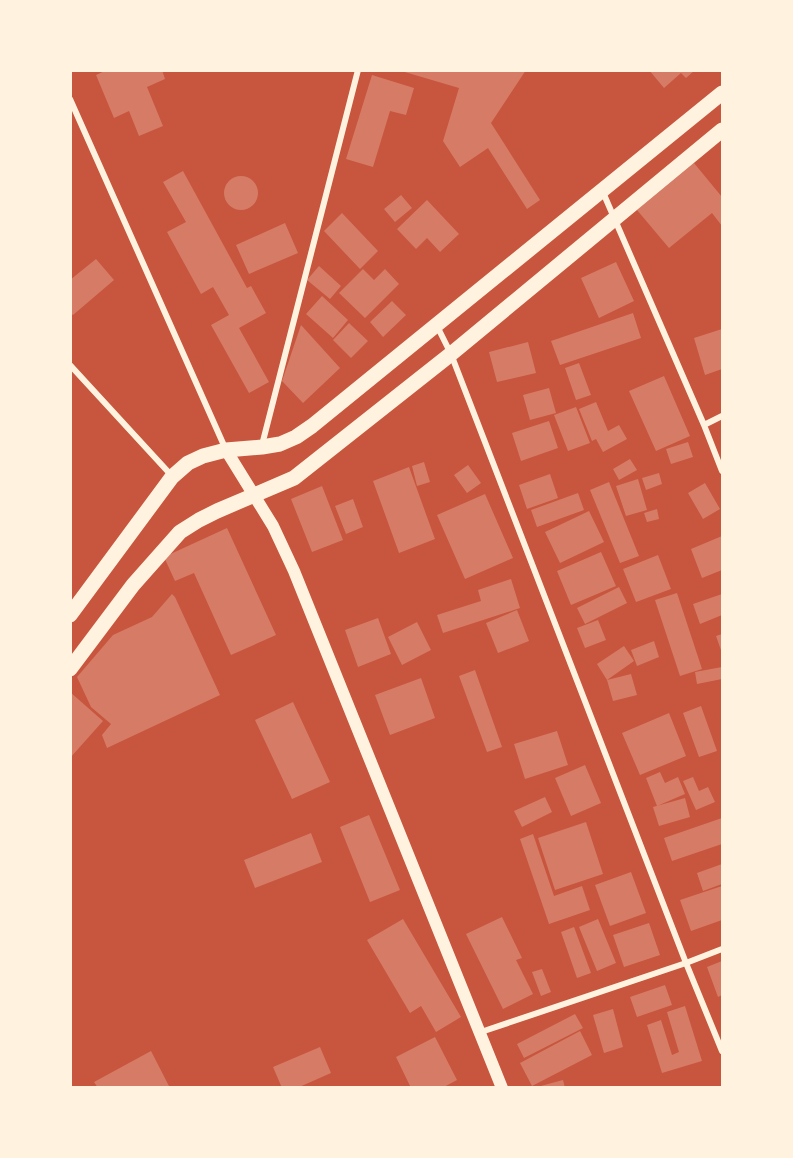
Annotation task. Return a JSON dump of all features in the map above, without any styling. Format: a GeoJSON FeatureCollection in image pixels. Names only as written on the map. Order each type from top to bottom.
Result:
{"type":"FeatureCollection","features":[{"type":"Feature","properties":{"kind":"main road"},"geometry":{"type":"LineString","coordinates":[[70,615],[172,477],[188,463],[226,450],[280,444],[312,426],[723,93]]}},
{"type":"Feature","properties":{"kind":"main road"},"geometry":{"type":"LineString","coordinates":[[70,669],[133,585],[180,532],[217,511],[294,478],[451,354],[723,129]]}},
{"type":"Feature","properties":{"kind":"main road"},"geometry":{"type":"LineString","coordinates":[[226,450],[273,526],[294,571],[502,1088]]}},
{"type":"Feature","properties":{"kind":"street"},"geometry":{"type":"LineString","coordinates":[[261,447],[358,70]]}},
{"type":"Feature","properties":{"kind":"street"},"geometry":{"type":"LineString","coordinates":[[70,99],[226,450]]}},
{"type":"Feature","properties":{"kind":"street"},"geometry":{"type":"LineString","coordinates":[[602,190],[723,471]]}},
{"type":"Feature","properties":{"kind":"street"},"geometry":{"type":"LineString","coordinates":[[436,325],[451,354],[686,963],[723,1052]]}},
{"type":"Feature","properties":{"kind":"street"},"geometry":{"type":"LineString","coordinates":[[70,365],[172,477]]}},
{"type":"Feature","properties":{"kind":"street"},"geometry":{"type":"LineString","coordinates":[[704,424],[723,416]]}},
{"type":"Feature","properties":{"kind":"street"},"geometry":{"type":"LineString","coordinates":[[481,1032],[723,949]]}},
{"type":"Feature","properties":{"kind":"building"},"geometry":{"type":"Polygon","coordinates":[[[107,70],[162,70],[165,79],[147,87],[163,126],[139,136],[129,111],[114,118],[96,75],[107,70]]]}},
{"type":"Feature","properties":{"kind":"building"},"geometry":{"type":"Polygon","coordinates":[[[398,70],[526,70],[491,123],[540,200],[527,209],[488,148],[460,167],[443,141],[459,88],[398,70]]]}},
{"type":"Feature","properties":{"kind":"building"},"geometry":{"type":"Polygon","coordinates":[[[649,70],[695,70],[686,78],[681,73],[664,88],[649,70]]]}},
{"type":"Feature","properties":{"kind":"building"},"geometry":{"type":"Polygon","coordinates":[[[372,75],[414,88],[406,115],[390,111],[373,167],[346,159],[372,75]]]}},
{"type":"Feature","properties":{"kind":"building"},"geometry":{"type":"Polygon","coordinates":[[[694,163],[722,197],[722,226],[712,213],[669,248],[637,210],[694,163]]]}},
{"type":"Feature","properties":{"kind":"building"},"geometry":{"type":"Polygon","coordinates":[[[183,171],[247,288],[251,286],[266,313],[239,328],[269,382],[249,393],[211,325],[229,315],[213,287],[201,294],[167,232],[186,222],[163,182],[183,171]]]}},
{"type":"Feature","properties":{"kind":"building"},"geometry":{"type":"Polygon","coordinates":[[[241,176],[253,181],[258,193],[253,205],[241,210],[229,205],[224,193],[229,181],[241,176]]]}},
{"type":"Feature","properties":{"kind":"building"},"geometry":{"type":"Polygon","coordinates":[[[401,195],[412,208],[395,222],[384,209],[401,195]]]}},
{"type":"Feature","properties":{"kind":"building"},"geometry":{"type":"Polygon","coordinates":[[[427,200],[459,234],[440,252],[427,238],[416,249],[397,229],[427,200]]]}},
{"type":"Feature","properties":{"kind":"building"},"geometry":{"type":"Polygon","coordinates":[[[342,213],[378,251],[360,269],[324,231],[342,213]]]}},
{"type":"Feature","properties":{"kind":"building"},"geometry":{"type":"Polygon","coordinates":[[[285,223],[298,253],[249,274],[236,245],[285,223]]]}},
{"type":"Feature","properties":{"kind":"building"},"geometry":{"type":"Polygon","coordinates":[[[96,259],[114,280],[73,315],[70,313],[70,280],[96,259]]]}},
{"type":"Feature","properties":{"kind":"building"},"geometry":{"type":"Polygon","coordinates":[[[616,262],[634,301],[599,318],[581,278],[616,262]]]}},
{"type":"Feature","properties":{"kind":"building"},"geometry":{"type":"Polygon","coordinates":[[[319,266],[341,286],[330,299],[307,280],[319,266]]]}},
{"type":"Feature","properties":{"kind":"building"},"geometry":{"type":"Polygon","coordinates":[[[363,269],[374,280],[385,269],[399,284],[365,318],[339,293],[363,269]]]}},
{"type":"Feature","properties":{"kind":"building"},"geometry":{"type":"Polygon","coordinates":[[[322,296],[348,320],[333,338],[306,314],[322,296]]]}},
{"type":"Feature","properties":{"kind":"building"},"geometry":{"type":"Polygon","coordinates":[[[392,301],[406,315],[383,337],[370,322],[392,301]]]}},
{"type":"Feature","properties":{"kind":"building"},"geometry":{"type":"Polygon","coordinates":[[[633,313],[641,338],[560,365],[551,341],[633,313]]]}},
{"type":"Feature","properties":{"kind":"building"},"geometry":{"type":"Polygon","coordinates":[[[349,323],[368,341],[351,358],[333,340],[349,323]]]}},
{"type":"Feature","properties":{"kind":"building"},"geometry":{"type":"Polygon","coordinates":[[[301,325],[340,368],[303,403],[282,381],[301,325]]]}},
{"type":"Feature","properties":{"kind":"building"},"geometry":{"type":"Polygon","coordinates":[[[722,329],[722,369],[705,375],[694,338],[722,329]]]}},
{"type":"Feature","properties":{"kind":"building"},"geometry":{"type":"Polygon","coordinates":[[[528,342],[536,373],[497,382],[489,352],[528,342]]]}},
{"type":"Feature","properties":{"kind":"building"},"geometry":{"type":"Polygon","coordinates":[[[579,363],[591,395],[576,400],[565,368],[579,363]]]}},
{"type":"Feature","properties":{"kind":"building"},"geometry":{"type":"Polygon","coordinates":[[[664,376],[690,436],[656,451],[629,391],[664,376]]]}},
{"type":"Feature","properties":{"kind":"building"},"geometry":{"type":"Polygon","coordinates":[[[549,388],[556,413],[530,420],[523,395],[549,388]]]}},
{"type":"Feature","properties":{"kind":"building"},"geometry":{"type":"Polygon","coordinates":[[[596,402],[608,431],[619,425],[627,439],[603,452],[596,439],[592,441],[579,409],[596,402]]]}},
{"type":"Feature","properties":{"kind":"building"},"geometry":{"type":"Polygon","coordinates":[[[576,407],[590,443],[568,451],[554,415],[576,407]]]}},
{"type":"Feature","properties":{"kind":"building"},"geometry":{"type":"Polygon","coordinates":[[[549,421],[558,448],[521,461],[512,433],[549,421]]]}},
{"type":"Feature","properties":{"kind":"building"},"geometry":{"type":"Polygon","coordinates":[[[688,442],[693,457],[671,464],[666,449],[688,442]]]}},
{"type":"Feature","properties":{"kind":"building"},"geometry":{"type":"Polygon","coordinates":[[[630,459],[637,470],[619,480],[613,469],[630,459]]]}},
{"type":"Feature","properties":{"kind":"building"},"geometry":{"type":"Polygon","coordinates":[[[424,462],[430,482],[417,486],[412,466],[424,462]]]}},
{"type":"Feature","properties":{"kind":"building"},"geometry":{"type":"Polygon","coordinates":[[[468,465],[481,483],[467,493],[454,475],[468,465]]]}},
{"type":"Feature","properties":{"kind":"building"},"geometry":{"type":"Polygon","coordinates":[[[409,467],[435,539],[399,553],[373,481],[409,467]]]}},
{"type":"Feature","properties":{"kind":"building"},"geometry":{"type":"Polygon","coordinates":[[[659,473],[662,484],[646,490],[642,478],[659,473]]]}},
{"type":"Feature","properties":{"kind":"building"},"geometry":{"type":"Polygon","coordinates":[[[550,474],[558,498],[527,509],[519,485],[550,474]]]}},
{"type":"Feature","properties":{"kind":"building"},"geometry":{"type":"Polygon","coordinates":[[[638,479],[647,510],[626,516],[616,486],[638,479]]]}},
{"type":"Feature","properties":{"kind":"building"},"geometry":{"type":"Polygon","coordinates":[[[609,482],[639,556],[620,563],[590,490],[609,482]]]}},
{"type":"Feature","properties":{"kind":"building"},"geometry":{"type":"Polygon","coordinates":[[[705,483],[720,509],[703,519],[688,493],[705,483]]]}},
{"type":"Feature","properties":{"kind":"building"},"geometry":{"type":"Polygon","coordinates":[[[322,486],[343,540],[312,552],[291,499],[322,486]]]}},
{"type":"Feature","properties":{"kind":"building"},"geometry":{"type":"Polygon","coordinates":[[[578,493],[584,510],[537,527],[531,510],[578,493]]]}},
{"type":"Feature","properties":{"kind":"building"},"geometry":{"type":"Polygon","coordinates":[[[485,494],[513,558],[465,579],[437,515],[485,494]]]}},
{"type":"Feature","properties":{"kind":"building"},"geometry":{"type":"Polygon","coordinates":[[[353,499],[363,527],[346,534],[335,506],[353,499]]]}},
{"type":"Feature","properties":{"kind":"building"},"geometry":{"type":"Polygon","coordinates":[[[657,509],[659,519],[647,522],[644,513],[657,509]]]}},
{"type":"Feature","properties":{"kind":"building"},"geometry":{"type":"Polygon","coordinates":[[[589,511],[604,542],[560,563],[545,532],[589,511]]]}},
{"type":"Feature","properties":{"kind":"building"},"geometry":{"type":"Polygon","coordinates":[[[227,528],[276,635],[231,655],[194,573],[175,581],[164,557],[227,528]]]}},
{"type":"Feature","properties":{"kind":"building"},"geometry":{"type":"Polygon","coordinates":[[[722,536],[722,570],[702,578],[691,549],[722,536]]]}},
{"type":"Feature","properties":{"kind":"building"},"geometry":{"type":"Polygon","coordinates":[[[601,552],[616,586],[571,605],[557,571],[601,552]]]}},
{"type":"Feature","properties":{"kind":"building"},"geometry":{"type":"Polygon","coordinates":[[[658,555],[671,589],[636,602],[623,569],[658,555]]]}},
{"type":"Feature","properties":{"kind":"building"},"geometry":{"type":"Polygon","coordinates":[[[511,579],[520,608],[443,633],[437,615],[481,601],[478,590],[511,579]]]}},
{"type":"Feature","properties":{"kind":"building"},"geometry":{"type":"Polygon","coordinates":[[[619,587],[627,603],[585,624],[577,608],[619,587]]]}},
{"type":"Feature","properties":{"kind":"building"},"geometry":{"type":"Polygon","coordinates":[[[677,593],[702,669],[680,676],[655,600],[677,593]]]}},
{"type":"Feature","properties":{"kind":"building"},"geometry":{"type":"Polygon","coordinates":[[[172,594],[220,695],[107,748],[102,735],[111,724],[91,707],[77,677],[113,635],[152,617],[172,594]]]}},
{"type":"Feature","properties":{"kind":"building"},"geometry":{"type":"Polygon","coordinates":[[[722,594],[722,615],[700,624],[693,604],[722,594]]]}},
{"type":"Feature","properties":{"kind":"building"},"geometry":{"type":"Polygon","coordinates":[[[517,610],[529,641],[498,653],[486,623],[517,610]]]}},
{"type":"Feature","properties":{"kind":"building"},"geometry":{"type":"Polygon","coordinates":[[[378,618],[391,654],[358,667],[345,630],[378,618]]]}},
{"type":"Feature","properties":{"kind":"building"},"geometry":{"type":"Polygon","coordinates":[[[598,620],[606,640],[585,648],[577,628],[598,620]]]}},
{"type":"Feature","properties":{"kind":"building"},"geometry":{"type":"Polygon","coordinates":[[[417,622],[431,650],[402,665],[388,637],[417,622]]]}},
{"type":"Feature","properties":{"kind":"building"},"geometry":{"type":"Polygon","coordinates":[[[722,634],[722,653],[716,636],[722,634]]]}},
{"type":"Feature","properties":{"kind":"building"},"geometry":{"type":"Polygon","coordinates":[[[654,641],[659,657],[637,666],[631,650],[654,641]]]}},
{"type":"Feature","properties":{"kind":"building"},"geometry":{"type":"Polygon","coordinates":[[[624,646],[634,661],[607,680],[597,664],[624,646]]]}},
{"type":"Feature","properties":{"kind":"building"},"geometry":{"type":"Polygon","coordinates":[[[722,667],[722,679],[697,684],[695,672],[722,667]]]}},
{"type":"Feature","properties":{"kind":"building"},"geometry":{"type":"Polygon","coordinates":[[[475,670],[502,747],[487,752],[459,676],[475,670]]]}},
{"type":"Feature","properties":{"kind":"building"},"geometry":{"type":"Polygon","coordinates":[[[631,674],[637,695],[613,701],[607,680],[631,674]]]}},
{"type":"Feature","properties":{"kind":"building"},"geometry":{"type":"Polygon","coordinates":[[[421,678],[435,718],[390,735],[375,695],[421,678]]]}},
{"type":"Feature","properties":{"kind":"building"},"geometry":{"type":"Polygon","coordinates":[[[70,692],[103,721],[70,758],[70,692]]]}},
{"type":"Feature","properties":{"kind":"building"},"geometry":{"type":"Polygon","coordinates":[[[293,702],[330,782],[292,799],[255,720],[293,702]]]}},
{"type":"Feature","properties":{"kind":"building"},"geometry":{"type":"Polygon","coordinates":[[[701,706],[717,751],[699,757],[683,713],[701,706]]]}},
{"type":"Feature","properties":{"kind":"building"},"geometry":{"type":"Polygon","coordinates":[[[669,713],[686,756],[640,775],[622,733],[669,713]]]}},
{"type":"Feature","properties":{"kind":"building"},"geometry":{"type":"Polygon","coordinates":[[[557,731],[568,765],[525,779],[514,744],[557,731]]]}},
{"type":"Feature","properties":{"kind":"building"},"geometry":{"type":"Polygon","coordinates":[[[585,765],[601,803],[571,816],[555,778],[585,765]]]}},
{"type":"Feature","properties":{"kind":"building"},"geometry":{"type":"Polygon","coordinates":[[[660,772],[665,783],[678,777],[685,794],[657,806],[646,778],[660,772]]]}},
{"type":"Feature","properties":{"kind":"building"},"geometry":{"type":"Polygon","coordinates":[[[693,777],[699,791],[708,787],[715,802],[696,810],[683,781],[693,777]]]}},
{"type":"Feature","properties":{"kind":"building"},"geometry":{"type":"Polygon","coordinates":[[[545,797],[552,812],[522,827],[514,811],[545,797]]]}},
{"type":"Feature","properties":{"kind":"building"},"geometry":{"type":"Polygon","coordinates":[[[685,798],[690,817],[659,826],[653,807],[685,798]]]}},
{"type":"Feature","properties":{"kind":"building"},"geometry":{"type":"Polygon","coordinates":[[[369,815],[400,890],[370,902],[340,827],[369,815]]]}},
{"type":"Feature","properties":{"kind":"building"},"geometry":{"type":"Polygon","coordinates":[[[722,818],[722,844],[672,861],[664,838],[722,818]]]}},
{"type":"Feature","properties":{"kind":"building"},"geometry":{"type":"Polygon","coordinates":[[[586,822],[603,874],[555,890],[538,838],[586,822]]]}},
{"type":"Feature","properties":{"kind":"building"},"geometry":{"type":"Polygon","coordinates":[[[311,833],[322,862],[255,888],[244,860],[311,833]]]}},
{"type":"Feature","properties":{"kind":"building"},"geometry":{"type":"Polygon","coordinates":[[[533,834],[554,896],[582,886],[590,910],[549,924],[520,839],[533,834]]]}},
{"type":"Feature","properties":{"kind":"building"},"geometry":{"type":"Polygon","coordinates":[[[722,864],[722,884],[703,891],[697,873],[722,864]]]}},
{"type":"Feature","properties":{"kind":"building"},"geometry":{"type":"Polygon","coordinates":[[[631,872],[646,913],[610,926],[595,885],[631,872]]]}},
{"type":"Feature","properties":{"kind":"building"},"geometry":{"type":"Polygon","coordinates":[[[722,886],[722,920],[691,931],[680,900],[722,886]]]}},
{"type":"Feature","properties":{"kind":"building"},"geometry":{"type":"Polygon","coordinates":[[[502,917],[522,958],[516,960],[533,994],[503,1009],[466,934],[502,917]]]}},
{"type":"Feature","properties":{"kind":"building"},"geometry":{"type":"Polygon","coordinates":[[[403,919],[461,1017],[436,1032],[421,1006],[410,1013],[367,940],[403,919]]]}},
{"type":"Feature","properties":{"kind":"building"},"geometry":{"type":"Polygon","coordinates":[[[598,919],[616,963],[597,971],[579,927],[598,919]]]}},
{"type":"Feature","properties":{"kind":"building"},"geometry":{"type":"Polygon","coordinates":[[[649,923],[660,955],[624,967],[613,935],[649,923]]]}},
{"type":"Feature","properties":{"kind":"building"},"geometry":{"type":"Polygon","coordinates":[[[574,927],[591,973],[577,978],[561,932],[574,927]]]}},
{"type":"Feature","properties":{"kind":"building"},"geometry":{"type":"Polygon","coordinates":[[[722,961],[722,995],[718,997],[707,967],[722,961]]]}},
{"type":"Feature","properties":{"kind":"building"},"geometry":{"type":"Polygon","coordinates":[[[542,969],[551,992],[541,996],[532,972],[542,969]]]}},
{"type":"Feature","properties":{"kind":"building"},"geometry":{"type":"Polygon","coordinates":[[[665,985],[672,1005],[637,1017],[630,997],[665,985]]]}},
{"type":"Feature","properties":{"kind":"building"},"geometry":{"type":"Polygon","coordinates":[[[685,1006],[702,1061],[662,1073],[647,1025],[661,1020],[672,1055],[679,1052],[667,1012],[685,1006]]]}},
{"type":"Feature","properties":{"kind":"building"},"geometry":{"type":"Polygon","coordinates":[[[613,1009],[623,1047],[604,1053],[593,1015],[613,1009]]]}},
{"type":"Feature","properties":{"kind":"building"},"geometry":{"type":"Polygon","coordinates":[[[575,1014],[583,1028],[524,1058],[517,1044],[575,1014]]]}},
{"type":"Feature","properties":{"kind":"building"},"geometry":{"type":"Polygon","coordinates":[[[580,1031],[592,1055],[532,1086],[520,1063],[580,1031]]]}},
{"type":"Feature","properties":{"kind":"building"},"geometry":{"type":"Polygon","coordinates":[[[435,1037],[457,1080],[442,1088],[411,1088],[396,1057],[435,1037]]]}},
{"type":"Feature","properties":{"kind":"building"},"geometry":{"type":"Polygon","coordinates":[[[320,1047],[331,1073],[297,1088],[282,1088],[273,1067],[320,1047]]]}},
{"type":"Feature","properties":{"kind":"building"},"geometry":{"type":"Polygon","coordinates":[[[151,1051],[170,1088],[98,1088],[94,1082],[151,1051]]]}},
{"type":"Feature","properties":{"kind":"building"},"geometry":{"type":"Polygon","coordinates":[[[563,1080],[565,1088],[537,1088],[537,1087],[563,1080]]]}}]}
